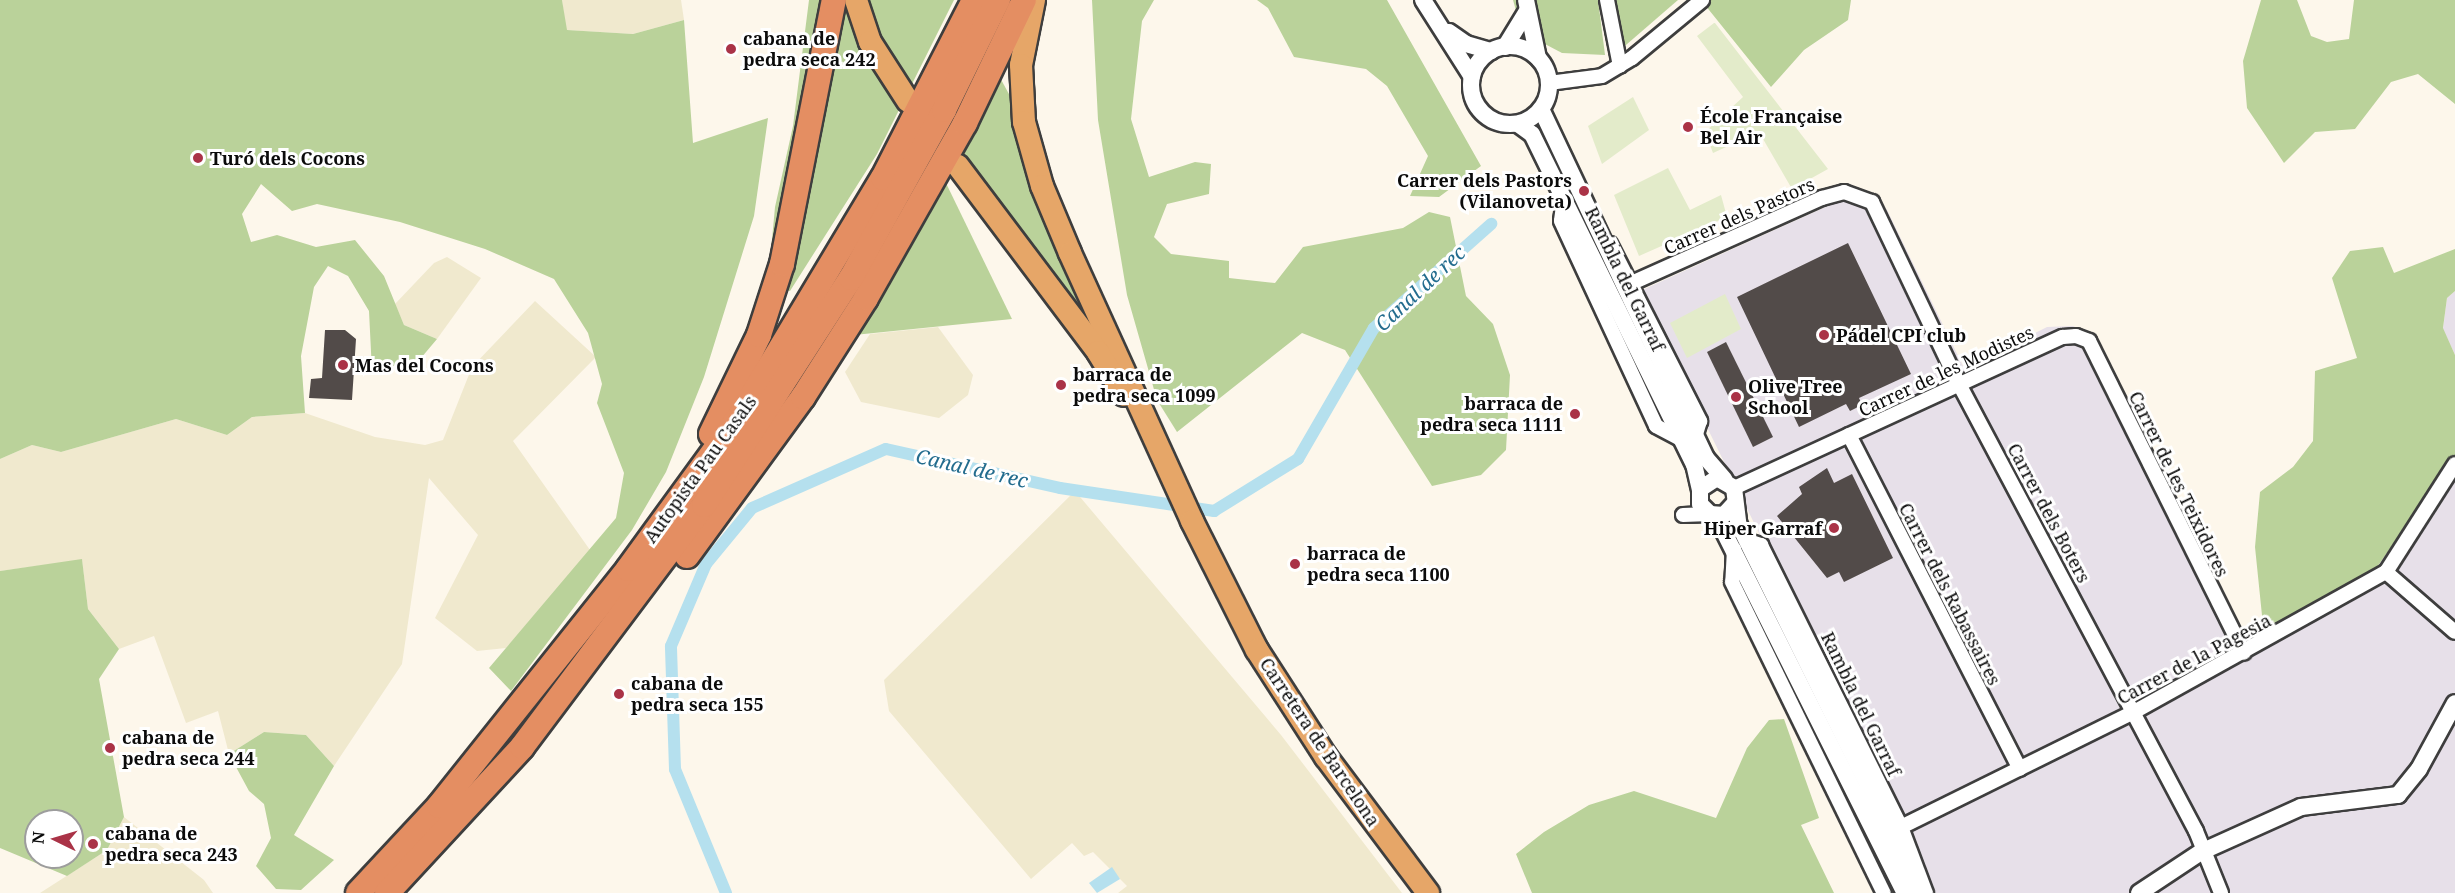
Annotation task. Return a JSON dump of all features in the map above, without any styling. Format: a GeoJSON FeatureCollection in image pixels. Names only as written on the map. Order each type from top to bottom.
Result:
{"type":"FeatureCollection","features":[{"type":"Feature","properties":{"kind":"highway"},"geometry":{"type":"LineString","coordinates":[[628,569],[639,543],[719,421],[759,335],[793,224],[834,0]]}},
{"type":"Feature","properties":{"kind":"highway"},"geometry":{"type":"LineString","coordinates":[[856,0],[870,42],[908,101]]}},
{"type":"Feature","properties":{"kind":"highway","name":"Autopista Pau Casals"},"geometry":{"type":"LineString","coordinates":[[358,893],[439,806],[628,569],[696,478],[798,325],[883,178],[974,0]]}},
{"type":"Feature","properties":{"kind":"highway","name":"Autopista Pau Casals"},"geometry":{"type":"LineString","coordinates":[[387,893],[522,747],[584,672],[705,505],[805,354],[903,189],[998,0]]}},
{"type":"Feature","properties":{"kind":"highway"},"geometry":{"type":"LineString","coordinates":[[584,672],[613,645],[701,538],[815,378],[921,204],[1024,0]]}},
{"type":"Feature","properties":{"kind":"highway"},"geometry":{"type":"LineString","coordinates":[[1034,0],[1021,65],[1024,122],[1031,153],[1070,253],[1162,454]]}},
{"type":"Feature","properties":{"kind":"highway"},"geometry":{"type":"LineString","coordinates":[[958,166],[1098,352],[1162,454]]}},
{"type":"Feature","properties":{"kind":"highway","name":"Carretera de Barcelona"},"geometry":{"type":"LineString","coordinates":[[1162,454],[1228,595],[1269,669],[1326,757],[1428,893]]}},
{"type":"Feature","properties":{"kind":"street"},"geometry":{"type":"LineString","coordinates":[[1423,0],[1472,77],[1473,97],[1484,114],[1497,122],[1518,124],[1542,115],[1549,83],[1538,58],[1526,5]]}},
{"type":"Feature","properties":{"kind":"street"},"geometry":{"type":"LineString","coordinates":[[1608,0],[1620,66]]}},
{"type":"Feature","properties":{"kind":"street"},"geometry":{"type":"LineString","coordinates":[[1549,83],[1602,76],[1620,66],[1702,0]]}},
{"type":"Feature","properties":{"kind":"street"},"geometry":{"type":"LineString","coordinates":[[1472,77],[1498,49],[1526,5]]}},
{"type":"Feature","properties":{"kind":"street"},"geometry":{"type":"LineString","coordinates":[[1437,24],[1466,44],[1498,49],[1523,48],[1538,58]]}},
{"type":"Feature","properties":{"kind":"street","name":"Rambla del Garraf"},"geometry":{"type":"LineString","coordinates":[[1542,115],[1602,241],[1689,437],[1699,493],[1713,515],[1741,544],[1921,893]]}},
{"type":"Feature","properties":{"kind":"street","name":"Rambla del Garraf"},"geometry":{"type":"LineString","coordinates":[[1518,124],[1532,134],[1689,437],[1731,490],[1741,544],[1905,893]]}},
{"type":"Feature","properties":{"kind":"street","name":"Carrer dels Pastors"},"geometry":{"type":"LineString","coordinates":[[1634,282],[1822,198],[1844,192],[1860,195]]}},
{"type":"Feature","properties":{"kind":"street","name":"Carrer dels Boters"},"geometry":{"type":"LineString","coordinates":[[1860,195],[1872,202],[1959,384],[2196,831],[2201,852],[2221,893]]}},
{"type":"Feature","properties":{"kind":"street","name":"Rambla del Garraf"},"geometry":{"type":"LineString","coordinates":[[1602,241],[1614,245],[1700,421],[1689,437]]}},
{"type":"Feature","properties":{"kind":"street","name":"Carrer de les Modistes"},"geometry":{"type":"LineString","coordinates":[[1731,490],[2063,337],[2076,336]]}},
{"type":"Feature","properties":{"kind":"street","name":"Carrer de les Teixidores"},"geometry":{"type":"LineString","coordinates":[[2076,336],[2089,341],[2244,653]]}},
{"type":"Feature","properties":{"kind":"street","name":"Carrer dels Rabassaires"},"geometry":{"type":"LineString","coordinates":[[1849,435],[2020,769]]}},
{"type":"Feature","properties":{"kind":"street","name":"Carrer de la Pagesia"},"geometry":{"type":"LineString","coordinates":[[1901,827],[2134,712],[2244,653],[2386,572],[2455,464]]}},
{"type":"Feature","properties":{"kind":"street"},"geometry":{"type":"LineString","coordinates":[[1699,493],[1713,479],[1731,490],[1730,511],[1713,515]]}},
{"type":"Feature","properties":{"kind":"street","name":"Rambla del Garraf"},"geometry":{"type":"LineString","coordinates":[[1741,544],[1761,545],[1901,827],[1926,893]]}},
{"type":"Feature","properties":{"kind":"street","name":"Rambla del Garraf"},"geometry":{"type":"LineString","coordinates":[[1741,544],[1732,582],[1884,893]]}},
{"type":"Feature","properties":{"kind":"street"},"geometry":{"type":"LineString","coordinates":[[2386,572],[2455,632]]}},
{"type":"Feature","properties":{"kind":"street"},"geometry":{"type":"LineString","coordinates":[[2139,893],[2201,852],[2301,807],[2398,795],[2419,769],[2455,703]]}},
{"type":"Feature","properties":{"kind":"shaded area"},"geometry":{"type":"Polygon","coordinates":[[[562,0],[681,0],[684,20],[633,34],[566,30],[562,0]]]}},
{"type":"Feature","properties":{"kind":"shaded area"},"geometry":{"type":"Polygon","coordinates":[[[1863,190],[1887,210],[1964,368],[2047,327],[2073,326],[2096,337],[2247,645],[2375,570],[2455,455],[2455,893],[1936,893],[1640,291],[1863,190]]]}},
{"type":"Feature","properties":{"kind":"shaded area"},"geometry":{"type":"Polygon","coordinates":[[[447,257],[481,278],[437,339],[404,325],[395,304],[434,263],[447,257]]]}},
{"type":"Feature","properties":{"kind":"shaded area"},"geometry":{"type":"Polygon","coordinates":[[[2455,291],[2455,355],[2443,329],[2447,298],[2455,291]]]}},
{"type":"Feature","properties":{"kind":"shaded area"},"geometry":{"type":"Polygon","coordinates":[[[535,301],[596,357],[513,441],[590,550],[506,648],[477,651],[435,618],[478,535],[429,478],[402,664],[334,766],[306,735],[264,732],[229,754],[218,711],[186,723],[154,636],[119,649],[88,609],[82,560],[0,571],[0,459],[32,445],[61,452],[176,419],[227,435],[252,417],[305,413],[375,437],[425,445],[443,440],[472,367],[535,301]]]}},
{"type":"Feature","properties":{"kind":"shaded area"},"geometry":{"type":"Polygon","coordinates":[[[938,327],[973,375],[968,395],[939,418],[861,402],[845,372],[870,334],[938,327]]]}},
{"type":"Feature","properties":{"kind":"shaded area"},"geometry":{"type":"Polygon","coordinates":[[[1075,491],[1281,735],[1402,893],[1118,893],[1127,886],[1093,852],[1084,856],[1072,843],[1031,879],[889,711],[884,680],[1075,491]]]}},
{"type":"Feature","properties":{"kind":"shaded area"},"geometry":{"type":"Polygon","coordinates":[[[124,817],[204,880],[213,893],[40,893],[77,869],[84,869],[84,865],[107,850],[124,817]]]}},
{"type":"Feature","properties":{"kind":"green space"},"geometry":{"type":"Polygon","coordinates":[[[0,0],[562,0],[567,30],[633,34],[684,20],[693,143],[768,118],[754,216],[704,377],[666,472],[632,530],[511,691],[489,668],[616,518],[624,473],[597,403],[602,384],[588,333],[554,279],[485,249],[400,222],[317,204],[292,211],[261,184],[242,214],[251,242],[277,235],[316,247],[355,240],[384,276],[404,325],[437,339],[421,358],[372,372],[369,311],[348,276],[328,266],[314,287],[301,356],[305,413],[252,417],[227,435],[176,419],[61,452],[32,445],[0,459],[0,0]]]}},
{"type":"Feature","properties":{"kind":"green space"},"geometry":{"type":"Polygon","coordinates":[[[809,0],[954,0],[877,154],[790,291],[778,288],[769,272],[775,207],[793,126],[809,0]]]}},
{"type":"Feature","properties":{"kind":"green space"},"geometry":{"type":"Polygon","coordinates":[[[1092,0],[1154,0],[1142,21],[1131,119],[1149,177],[1195,162],[1211,164],[1209,194],[1167,204],[1154,237],[1171,254],[1229,261],[1229,278],[1275,283],[1303,247],[1403,228],[1429,212],[1450,217],[1466,296],[1493,324],[1510,375],[1506,450],[1481,475],[1432,486],[1345,350],[1302,333],[1177,432],[1157,400],[1127,295],[1098,120],[1092,0]]]}},
{"type":"Feature","properties":{"kind":"green space"},"geometry":{"type":"Polygon","coordinates":[[[1257,0],[1387,0],[1481,166],[1439,197],[1410,196],[1428,156],[1387,86],[1366,69],[1294,57],[1268,8],[1257,0]]]}},
{"type":"Feature","properties":{"kind":"green space"},"geometry":{"type":"Polygon","coordinates":[[[1513,0],[1598,0],[1605,55],[1562,53],[1522,32],[1513,0]]]}},
{"type":"Feature","properties":{"kind":"green space"},"geometry":{"type":"Polygon","coordinates":[[[1615,0],[1678,0],[1619,51],[1615,0]]]}},
{"type":"Feature","properties":{"kind":"green space"},"geometry":{"type":"Polygon","coordinates":[[[1701,0],[1851,0],[1848,20],[1804,50],[1771,87],[1701,0]]]}},
{"type":"Feature","properties":{"kind":"green space"},"geometry":{"type":"Polygon","coordinates":[[[2261,0],[2297,0],[2311,36],[2327,42],[2349,39],[2354,0],[2455,0],[2455,104],[2418,74],[2391,82],[2355,129],[2315,132],[2284,163],[2247,108],[2243,61],[2261,0]]]}},
{"type":"Feature","properties":{"kind":"green space"},"geometry":{"type":"Polygon","coordinates":[[[1714,23],[1828,169],[1792,189],[1759,132],[1713,153],[1705,132],[1743,97],[1697,36],[1714,23]]]}},
{"type":"Feature","properties":{"kind":"green space"},"geometry":{"type":"Polygon","coordinates":[[[998,74],[1016,107],[1094,322],[1083,320],[957,153],[998,74]]]}},
{"type":"Feature","properties":{"kind":"green space"},"geometry":{"type":"Polygon","coordinates":[[[1633,97],[1649,130],[1602,164],[1588,126],[1633,97]]]}},
{"type":"Feature","properties":{"kind":"green space"},"geometry":{"type":"Polygon","coordinates":[[[1668,168],[1690,210],[1721,195],[1727,217],[1639,256],[1614,195],[1668,168]]]}},
{"type":"Feature","properties":{"kind":"green space"},"geometry":{"type":"Polygon","coordinates":[[[944,179],[1012,319],[854,335],[944,179]]]}},
{"type":"Feature","properties":{"kind":"green space"},"geometry":{"type":"Polygon","coordinates":[[[2383,247],[2394,273],[2455,249],[2455,291],[2447,298],[2443,328],[2455,355],[2455,455],[2375,570],[2264,635],[2255,547],[2260,492],[2293,467],[2313,441],[2315,371],[2357,358],[2332,278],[2350,251],[2383,247]]]}},
{"type":"Feature","properties":{"kind":"green space"},"geometry":{"type":"Polygon","coordinates":[[[1725,294],[1741,329],[1687,358],[1670,323],[1725,294]]]}},
{"type":"Feature","properties":{"kind":"green space"},"geometry":{"type":"Polygon","coordinates":[[[82,559],[88,609],[119,649],[99,679],[124,817],[107,850],[84,865],[84,809],[24,809],[24,858],[0,848],[0,571],[82,559]]]}},
{"type":"Feature","properties":{"kind":"green space"},"geometry":{"type":"Polygon","coordinates":[[[1784,719],[1819,818],[1801,825],[1834,893],[1532,893],[1516,854],[1544,832],[1589,805],[1634,791],[1716,818],[1747,748],[1769,720],[1784,719]]]}},
{"type":"Feature","properties":{"kind":"green space"},"geometry":{"type":"Polygon","coordinates":[[[264,732],[306,735],[334,766],[294,835],[334,860],[301,890],[276,889],[256,866],[271,838],[264,804],[249,791],[229,754],[264,732]]]}},
{"type":"Feature","properties":{"kind":"green space"},"geometry":{"type":"Polygon","coordinates":[[[50,869],[78,869],[67,876],[50,869]]]}},
{"type":"Feature","properties":{"kind":"water"},"geometry":{"type":"Polygon","coordinates":[[[1112,867],[1120,879],[1097,893],[1089,883],[1112,867]]]}},
{"type":"Feature","properties":{"kind":"building","name":"Pádel CPI club"},"geometry":{"type":"Polygon","coordinates":[[[1848,243],[1911,374],[1859,398],[1862,405],[1850,411],[1846,404],[1799,427],[1737,297],[1848,243]]]}},
{"type":"Feature","properties":{"kind":"building","name":"Mas del Cocons"},"geometry":{"type":"Polygon","coordinates":[[[325,330],[345,330],[356,339],[352,400],[309,398],[311,379],[322,378],[325,330]]]}},
{"type":"Feature","properties":{"kind":"building"},"geometry":{"type":"Polygon","coordinates":[[[1726,342],[1773,437],[1753,447],[1707,352],[1726,342]]]}},
{"type":"Feature","properties":{"kind":"building","name":"Hiper Garraf"},"geometry":{"type":"Polygon","coordinates":[[[1827,468],[1834,483],[1852,474],[1893,558],[1844,582],[1839,572],[1827,578],[1777,516],[1802,494],[1799,487],[1827,468]]]}},
{"type":"Feature","properties":{"kind":"waterway","name":"Canal de rec"},"geometry":{"type":"LineString","coordinates":[[726,893],[675,769],[671,646],[706,564],[752,508],[886,449],[1060,488],[1214,511],[1298,459],[1374,328],[1491,224]]}},
{"type":"Feature","properties":{"kind":"place","name":"cabana de pedra seca 242"},"geometry":{"type":"Point","coordinates":[731,49]}},
{"type":"Feature","properties":{"kind":"place","name":"École Française Bel Air"},"geometry":{"type":"Point","coordinates":[1688,127]}},
{"type":"Feature","properties":{"kind":"place","name":"Turó dels Cocons"},"geometry":{"type":"Point","coordinates":[198,158]}},
{"type":"Feature","properties":{"kind":"place","name":"Carrer dels Pastors (Vilanoveta)"},"geometry":{"type":"Point","coordinates":[1584,191]}},
{"type":"Feature","properties":{"kind":"place","name":"Pádel CPI club"},"geometry":{"type":"Point","coordinates":[1824,335]}},
{"type":"Feature","properties":{"kind":"place","name":"Mas del Cocons"},"geometry":{"type":"Point","coordinates":[343,365]}},
{"type":"Feature","properties":{"kind":"place","name":"barraca de pedra seca 1099"},"geometry":{"type":"Point","coordinates":[1061,385]}},
{"type":"Feature","properties":{"kind":"place","name":"Olive Tree School"},"geometry":{"type":"Point","coordinates":[1736,397]}},
{"type":"Feature","properties":{"kind":"place","name":"barraca de pedra seca 1111"},"geometry":{"type":"Point","coordinates":[1575,414]}},
{"type":"Feature","properties":{"kind":"place","name":"Hiper Garraf"},"geometry":{"type":"Point","coordinates":[1834,528]}},
{"type":"Feature","properties":{"kind":"place","name":"barraca de pedra seca 1100"},"geometry":{"type":"Point","coordinates":[1295,564]}},
{"type":"Feature","properties":{"kind":"place","name":"cabana de pedra seca 155"},"geometry":{"type":"Point","coordinates":[619,694]}},
{"type":"Feature","properties":{"kind":"place","name":"cabana de pedra seca 244"},"geometry":{"type":"Point","coordinates":[110,748]}},
{"type":"Feature","properties":{"kind":"place","name":"cabana de pedra seca 243"},"geometry":{"type":"Point","coordinates":[93,844]}}]}
